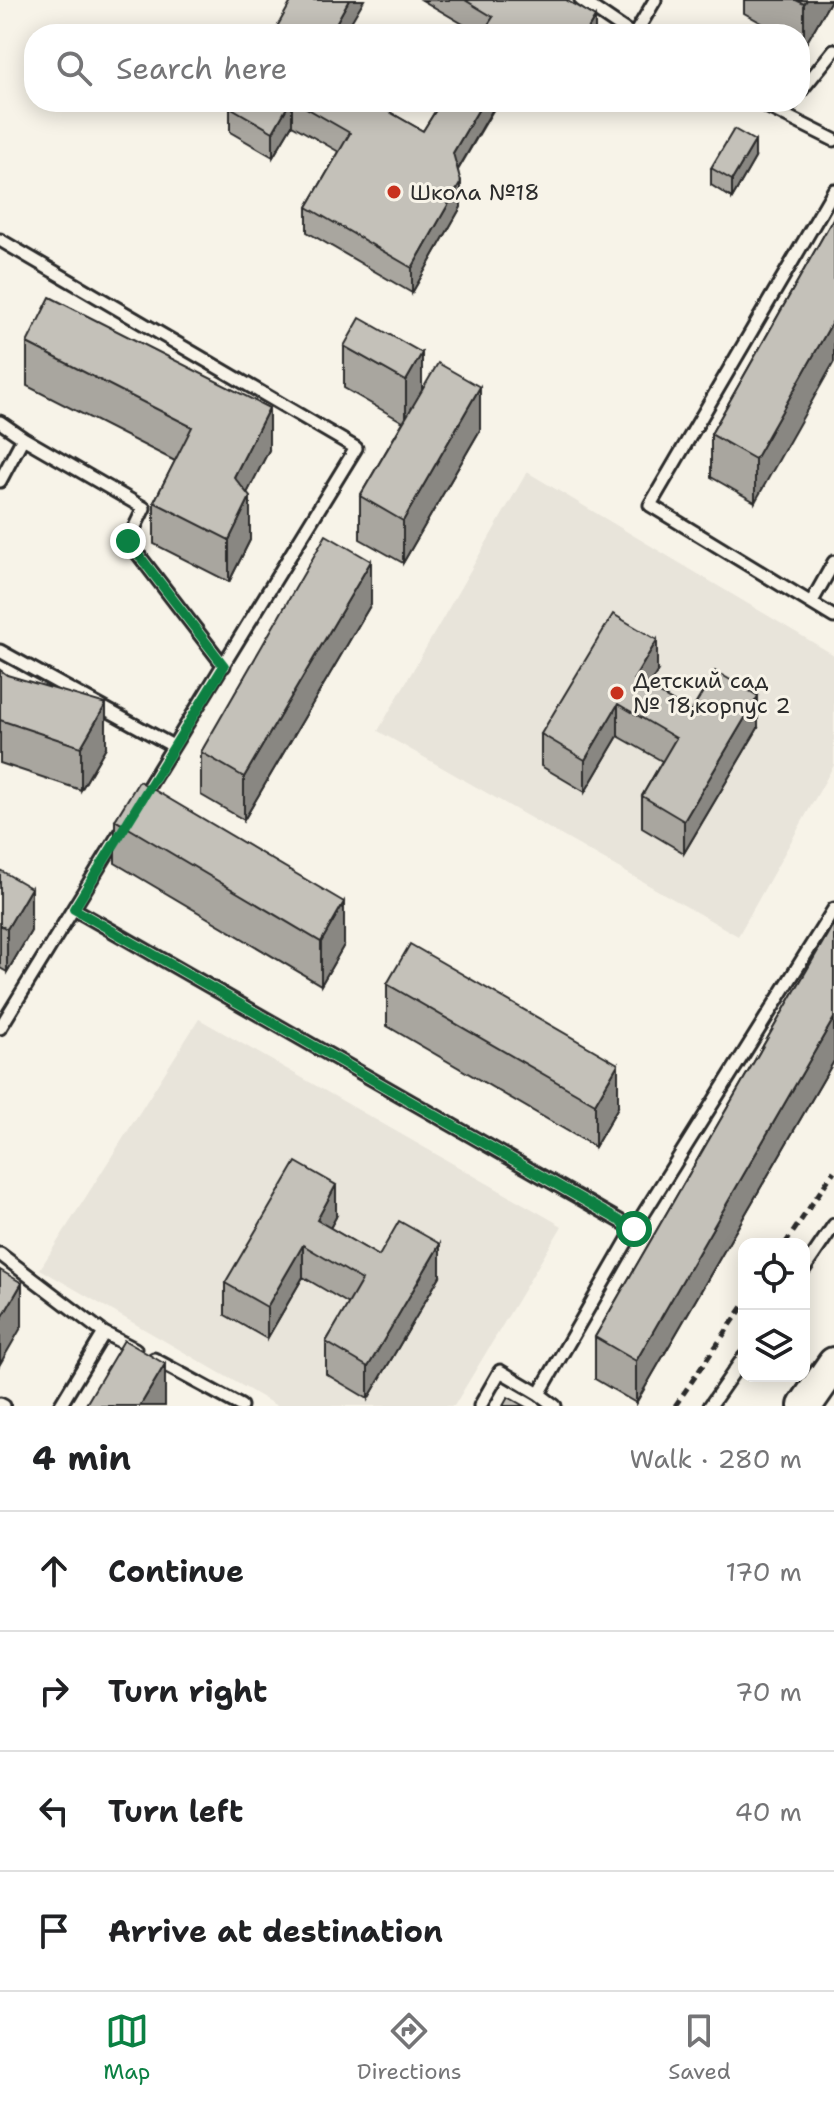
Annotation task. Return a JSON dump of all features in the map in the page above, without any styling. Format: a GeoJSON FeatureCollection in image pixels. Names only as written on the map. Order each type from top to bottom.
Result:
{"type":"FeatureCollection","features":[{"type":"Feature","properties":{"kind":"main road"},"geometry":{"type":"LineString","coordinates":[[805,1406],[834,1364]]}},
{"type":"Feature","properties":{"kind":"lane"},"geometry":{"type":"LineString","coordinates":[[581,0],[618,24]]}},
{"type":"Feature","properties":{"kind":"lane"},"geometry":{"type":"LineString","coordinates":[[639,24],[655,0]]}},
{"type":"Feature","properties":{"kind":"lane"},"geometry":{"type":"LineString","coordinates":[[810,80],[834,50]]}},
{"type":"Feature","properties":{"kind":"lane"},"geometry":{"type":"LineString","coordinates":[[778,112],[834,140]]}},
{"type":"Feature","properties":{"kind":"lane"},"geometry":{"type":"LineString","coordinates":[[834,190],[650,505],[834,617]]}},
{"type":"Feature","properties":{"kind":"lane"},"geometry":{"type":"LineString","coordinates":[[0,240],[356,448],[74,909],[4,1012],[0,1028]]}},
{"type":"Feature","properties":{"kind":"lane"},"geometry":{"type":"LineString","coordinates":[[0,422],[144,508],[128,541],[224,666]]}},
{"type":"Feature","properties":{"kind":"lane"},"geometry":{"type":"LineString","coordinates":[[0,481],[23,438]]}},
{"type":"Feature","properties":{"kind":"lane"},"geometry":{"type":"LineString","coordinates":[[811,603],[834,562]]}},
{"type":"Feature","properties":{"kind":"lane"},"geometry":{"type":"LineString","coordinates":[[0,651],[173,746]]}},
{"type":"Feature","properties":{"kind":"lane"},"geometry":{"type":"LineString","coordinates":[[74,909],[634,1229]]}},
{"type":"Feature","properties":{"kind":"lane"},"geometry":{"type":"LineString","coordinates":[[539,1394],[634,1229],[834,909]]}},
{"type":"Feature","properties":{"kind":"lane"},"geometry":{"type":"LineString","coordinates":[[810,1260],[834,1225]]}},
{"type":"Feature","properties":{"kind":"lane"},"geometry":{"type":"LineString","coordinates":[[0,1254],[104,1333],[241,1406]]}},
{"type":"Feature","properties":{"kind":"lane"},"geometry":{"type":"LineString","coordinates":[[60,1406],[104,1333]]}},
{"type":"Feature","properties":{"kind":"lane"},"geometry":{"type":"LineString","coordinates":[[710,1406],[738,1366]]}},
{"type":"Feature","properties":{"kind":"lane"},"geometry":{"type":"LineString","coordinates":[[480,1406],[500,1371],[555,1406]]}},
{"type":"Feature","properties":{"kind":"path"},"geometry":{"type":"LineString","coordinates":[[789,1238],[834,1171]]}},
{"type":"Feature","properties":{"kind":"path"},"geometry":{"type":"LineString","coordinates":[[675,1406],[741,1310]]}},
{"type":"Feature","properties":{"kind":"shaded area","name":"Детский сад № 18,корпус 2"},"geometry":{"type":"Polygon","coordinates":[[[527,472],[834,655],[834,765],[738,936],[378,731],[527,472]]]}},
{"type":"Feature","properties":{"kind":"shaded area"},"geometry":{"type":"Polygon","coordinates":[[[199,1019],[562,1226],[454,1406],[277,1406],[40,1269],[199,1019]]]}},
{"type":"Feature","properties":{"kind":"building"},"geometry":{"type":"Polygon","coordinates":[[[292,0],[349,0],[336,24],[279,24],[292,0]]]}},
{"type":"Feature","properties":{"kind":"building"},"geometry":{"type":"Polygon","coordinates":[[[465,0],[566,0],[595,17],[591,24],[488,24],[493,17],[465,0]]]}},
{"type":"Feature","properties":{"kind":"building"},"geometry":{"type":"Polygon","coordinates":[[[239,112],[284,112],[273,132],[239,112]]]}},
{"type":"Feature","properties":{"kind":"building","name":"Школа №18"},"geometry":{"type":"Polygon","coordinates":[[[313,112],[390,112],[423,131],[435,112],[477,112],[453,153],[461,182],[412,268],[307,207],[350,133],[313,112]]]}},
{"type":"Feature","properties":{"kind":"building"},"geometry":{"type":"Polygon","coordinates":[[[734,129],[755,141],[732,180],[711,168],[734,129]]]}},
{"type":"Feature","properties":{"kind":"building"},"geometry":{"type":"Polygon","coordinates":[[[834,217],[834,319],[755,459],[711,434],[834,217]]]}},
{"type":"Feature","properties":{"kind":"building"},"geometry":{"type":"Polygon","coordinates":[[[50,297],[269,408],[234,477],[250,497],[229,540],[154,502],[192,427],[27,343],[50,297]]]}},
{"type":"Feature","properties":{"kind":"building"},"geometry":{"type":"Polygon","coordinates":[[[360,318],[422,353],[406,381],[344,346],[360,318]]]}},
{"type":"Feature","properties":{"kind":"building"},"geometry":{"type":"Polygon","coordinates":[[[438,363],[480,387],[403,521],[360,496],[438,363]]]}},
{"type":"Feature","properties":{"kind":"building"},"geometry":{"type":"Polygon","coordinates":[[[326,535],[371,561],[244,777],[201,752],[326,535]]]}},
{"type":"Feature","properties":{"kind":"building"},"geometry":{"type":"Polygon","coordinates":[[[613,614],[657,640],[634,679],[691,712],[715,671],[758,696],[684,821],[642,796],[676,738],[618,704],[585,760],[541,734],[613,614]]]}},
{"type":"Feature","properties":{"kind":"building"},"geometry":{"type":"Polygon","coordinates":[[[0,670],[7,675],[106,704],[81,747],[0,720],[0,670]]]}},
{"type":"Feature","properties":{"kind":"building"},"geometry":{"type":"Polygon","coordinates":[[[139,781],[344,902],[321,942],[115,820],[139,781]]]}},
{"type":"Feature","properties":{"kind":"building"},"geometry":{"type":"Polygon","coordinates":[[[0,870],[31,888],[7,929],[0,925],[0,870]]]}},
{"type":"Feature","properties":{"kind":"building"},"geometry":{"type":"Polygon","coordinates":[[[834,923],[834,1018],[636,1361],[595,1337],[834,923]]]}},
{"type":"Feature","properties":{"kind":"building"},"geometry":{"type":"Polygon","coordinates":[[[410,944],[618,1064],[595,1104],[387,984],[410,944]]]}},
{"type":"Feature","properties":{"kind":"building"},"geometry":{"type":"Polygon","coordinates":[[[296,1162],[336,1185],[317,1220],[379,1256],[399,1221],[440,1244],[368,1367],[326,1342],[362,1280],[303,1245],[267,1307],[225,1283],[296,1162]]]}},
{"type":"Feature","properties":{"kind":"building"},"geometry":{"type":"Polygon","coordinates":[[[0,1270],[22,1283],[0,1321],[0,1270]]]}},
{"type":"Feature","properties":{"kind":"building"},"geometry":{"type":"Polygon","coordinates":[[[124,1340],[165,1364],[140,1406],[85,1406],[124,1340]]]}},
{"type":"Feature","properties":{"kind":"building"},"geometry":{"type":"Polygon","coordinates":[[[508,1397],[524,1406],[503,1406],[508,1397]]]}},
{"type":"Feature","properties":{"kind":"place","name":"Школа №18"},"geometry":{"type":"Point","coordinates":[394,192]}},
{"type":"Feature","properties":{"kind":"place","name":"Детский сад № 18,корпус 2"},"geometry":{"type":"Point","coordinates":[617,693]}},
{"type":"Feature","properties":{"kind":"route"},"geometry":{"type":"LineString","coordinates":[[128,541],[224,666],[74,909],[634,1229]]}}]}
